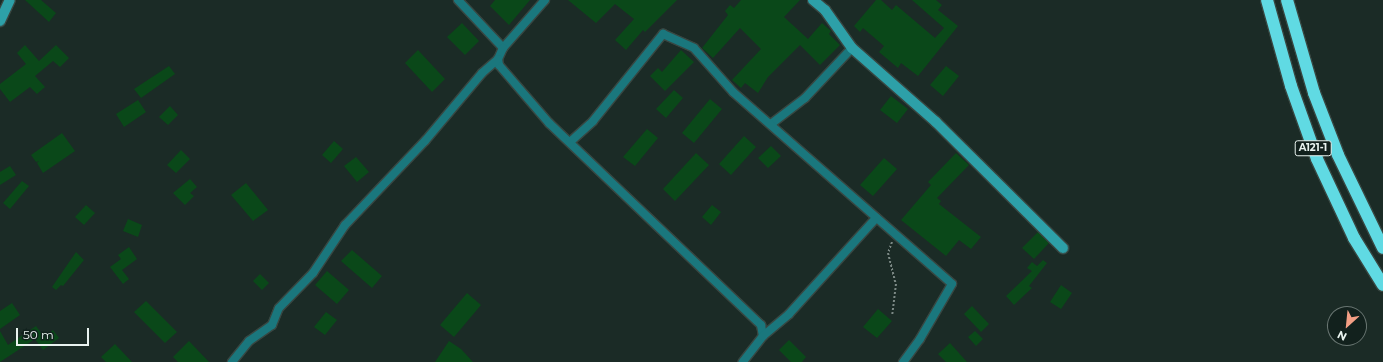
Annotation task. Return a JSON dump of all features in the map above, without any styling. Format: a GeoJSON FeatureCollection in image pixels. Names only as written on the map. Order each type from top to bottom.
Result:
{"type":"FeatureCollection","features":[{"type":"Feature","properties":{"kind":"highway","name":"A121-1"},"geometry":{"type":"LineString","coordinates":[[1267,0],[1291,86],[1317,160],[1354,238],[1383,285]]}},
{"type":"Feature","properties":{"kind":"highway","name":"A121-1"},"geometry":{"type":"LineString","coordinates":[[1287,0],[1314,93],[1335,148],[1383,248]]}},
{"type":"Feature","properties":{"kind":"street"},"geometry":{"type":"LineString","coordinates":[[0,21],[10,0]]}},
{"type":"Feature","properties":{"kind":"street"},"geometry":{"type":"LineString","coordinates":[[458,0],[503,48]]}},
{"type":"Feature","properties":{"kind":"street"},"geometry":{"type":"LineString","coordinates":[[232,362],[249,341],[272,325],[279,308],[313,273],[345,225],[425,141],[482,73],[498,59],[503,48],[545,0]]}},
{"type":"Feature","properties":{"kind":"street"},"geometry":{"type":"LineString","coordinates":[[813,0],[825,10],[852,48],[936,122],[1063,248]]}},
{"type":"Feature","properties":{"kind":"street"},"geometry":{"type":"LineString","coordinates":[[570,142],[593,121],[663,34],[694,48],[733,92],[771,124],[807,159],[952,284],[920,339],[903,362]]}},
{"type":"Feature","properties":{"kind":"street"},"geometry":{"type":"LineString","coordinates":[[771,124],[805,98],[852,48]]}},
{"type":"Feature","properties":{"kind":"street"},"geometry":{"type":"LineString","coordinates":[[498,59],[499,65],[549,123],[761,325],[763,336]]}},
{"type":"Feature","properties":{"kind":"street"},"geometry":{"type":"LineString","coordinates":[[743,362],[763,336],[789,314],[876,218]]}},
{"type":"Feature","properties":{"kind":"path"},"geometry":{"type":"LineString","coordinates":[[892,316],[896,284],[888,253],[895,234]]}},
{"type":"Feature","properties":{"kind":"building"},"geometry":{"type":"Polygon","coordinates":[[[25,0],[41,0],[56,13],[49,22],[25,0]]]}},
{"type":"Feature","properties":{"kind":"building"},"geometry":{"type":"Polygon","coordinates":[[[495,0],[530,0],[509,25],[490,6],[495,0]]]}},
{"type":"Feature","properties":{"kind":"building"},"geometry":{"type":"Polygon","coordinates":[[[568,0],[677,0],[645,32],[643,30],[626,50],[615,40],[634,19],[615,4],[596,23],[568,0]]]}},
{"type":"Feature","properties":{"kind":"building"},"geometry":{"type":"Polygon","coordinates":[[[741,0],[800,0],[784,17],[808,39],[822,23],[831,31],[829,34],[840,45],[820,65],[800,45],[768,77],[758,93],[745,83],[741,88],[732,80],[761,49],[740,28],[713,58],[702,48],[728,15],[725,11],[730,5],[734,8],[741,0]]]}},
{"type":"Feature","properties":{"kind":"building"},"geometry":{"type":"Polygon","coordinates":[[[876,0],[881,0],[892,10],[896,5],[935,38],[944,28],[912,0],[936,0],[942,5],[938,10],[958,26],[918,76],[901,63],[898,68],[879,52],[884,46],[863,28],[860,32],[854,26],[876,0]]]}},
{"type":"Feature","properties":{"kind":"building"},"geometry":{"type":"Polygon","coordinates":[[[462,23],[479,41],[465,55],[447,37],[462,23]]]}},
{"type":"Feature","properties":{"kind":"building"},"geometry":{"type":"Polygon","coordinates":[[[25,45],[39,61],[56,45],[69,58],[60,67],[53,61],[35,76],[45,87],[37,94],[30,87],[10,102],[0,89],[0,84],[26,64],[17,53],[25,45]]]}},
{"type":"Feature","properties":{"kind":"building"},"geometry":{"type":"Polygon","coordinates":[[[418,50],[445,79],[432,92],[405,63],[418,50]]]}},
{"type":"Feature","properties":{"kind":"building"},"geometry":{"type":"Polygon","coordinates":[[[681,50],[694,62],[665,91],[650,76],[658,68],[662,72],[681,50]]]}},
{"type":"Feature","properties":{"kind":"building"},"geometry":{"type":"Polygon","coordinates":[[[169,66],[175,74],[141,98],[134,89],[169,66]]]}},
{"type":"Feature","properties":{"kind":"building"},"geometry":{"type":"Polygon","coordinates":[[[946,66],[959,76],[943,96],[930,85],[946,66]]]}},
{"type":"Feature","properties":{"kind":"building"},"geometry":{"type":"Polygon","coordinates":[[[674,90],[683,98],[666,118],[656,109],[674,90]]]}},
{"type":"Feature","properties":{"kind":"building"},"geometry":{"type":"Polygon","coordinates":[[[891,96],[908,109],[897,123],[880,110],[891,96]]]}},
{"type":"Feature","properties":{"kind":"building"},"geometry":{"type":"Polygon","coordinates":[[[710,99],[722,109],[694,143],[682,133],[710,99]]]}},
{"type":"Feature","properties":{"kind":"building"},"geometry":{"type":"Polygon","coordinates":[[[138,100],[146,112],[124,127],[116,114],[138,100]]]}},
{"type":"Feature","properties":{"kind":"building"},"geometry":{"type":"Polygon","coordinates":[[[170,106],[178,115],[168,125],[159,117],[170,106]]]}},
{"type":"Feature","properties":{"kind":"building"},"geometry":{"type":"Polygon","coordinates":[[[647,129],[658,138],[635,166],[623,157],[647,129]]]}},
{"type":"Feature","properties":{"kind":"building"},"geometry":{"type":"Polygon","coordinates":[[[62,133],[75,151],[43,173],[37,163],[39,161],[36,162],[31,155],[62,133]]]}},
{"type":"Feature","properties":{"kind":"building"},"geometry":{"type":"Polygon","coordinates":[[[744,136],[756,147],[731,175],[719,164],[744,136]]]}},
{"type":"Feature","properties":{"kind":"building"},"geometry":{"type":"Polygon","coordinates":[[[334,141],[343,149],[331,163],[322,155],[334,141]]]}},
{"type":"Feature","properties":{"kind":"building"},"geometry":{"type":"Polygon","coordinates":[[[771,146],[781,156],[768,168],[758,158],[771,146]]]}},
{"type":"Feature","properties":{"kind":"building"},"geometry":{"type":"Polygon","coordinates":[[[181,150],[190,159],[176,173],[167,165],[181,150]]]}},
{"type":"Feature","properties":{"kind":"building"},"geometry":{"type":"Polygon","coordinates":[[[696,153],[709,165],[675,201],[663,189],[696,153]]]}},
{"type":"Feature","properties":{"kind":"building"},"geometry":{"type":"Polygon","coordinates":[[[956,153],[969,165],[937,198],[941,201],[939,204],[981,237],[971,249],[959,240],[946,256],[901,220],[931,185],[928,182],[956,153]]]}},
{"type":"Feature","properties":{"kind":"building"},"geometry":{"type":"Polygon","coordinates":[[[356,157],[369,172],[357,182],[344,166],[356,157]]]}},
{"type":"Feature","properties":{"kind":"building"},"geometry":{"type":"Polygon","coordinates":[[[884,158],[897,169],[873,196],[860,185],[884,158]]]}},
{"type":"Feature","properties":{"kind":"building"},"geometry":{"type":"Polygon","coordinates":[[[10,166],[16,175],[0,185],[0,172],[10,166]]]}},
{"type":"Feature","properties":{"kind":"building"},"geometry":{"type":"Polygon","coordinates":[[[190,179],[197,187],[190,193],[194,196],[185,205],[173,193],[190,179]]]}},
{"type":"Feature","properties":{"kind":"building"},"geometry":{"type":"Polygon","coordinates":[[[22,181],[29,186],[10,209],[3,203],[22,181]]]}},
{"type":"Feature","properties":{"kind":"building"},"geometry":{"type":"Polygon","coordinates":[[[246,183],[268,210],[253,221],[231,195],[246,183]]]}},
{"type":"Feature","properties":{"kind":"building"},"geometry":{"type":"Polygon","coordinates":[[[86,205],[95,213],[84,225],[75,217],[86,205]]]}},
{"type":"Feature","properties":{"kind":"building"},"geometry":{"type":"Polygon","coordinates":[[[712,205],[721,212],[711,225],[702,217],[712,205]]]}},
{"type":"Feature","properties":{"kind":"building"},"geometry":{"type":"Polygon","coordinates":[[[128,219],[142,225],[138,237],[123,231],[128,219]]]}},
{"type":"Feature","properties":{"kind":"building"},"geometry":{"type":"Polygon","coordinates":[[[1038,232],[1049,243],[1034,259],[1022,248],[1038,232]]]}},
{"type":"Feature","properties":{"kind":"building"},"geometry":{"type":"Polygon","coordinates":[[[129,247],[137,259],[122,270],[129,279],[123,284],[110,267],[121,259],[118,255],[129,247]]]}},
{"type":"Feature","properties":{"kind":"building"},"geometry":{"type":"Polygon","coordinates":[[[352,250],[382,276],[372,288],[341,261],[352,250]]]}},
{"type":"Feature","properties":{"kind":"building"},"geometry":{"type":"Polygon","coordinates":[[[76,252],[84,260],[63,286],[61,285],[56,290],[52,287],[76,252]]]}},
{"type":"Feature","properties":{"kind":"building"},"geometry":{"type":"Polygon","coordinates":[[[1043,260],[1047,263],[1029,286],[1032,288],[1014,305],[1006,296],[1032,271],[1027,268],[1032,262],[1037,266],[1043,260]]]}},
{"type":"Feature","properties":{"kind":"building"},"geometry":{"type":"Polygon","coordinates":[[[327,271],[349,290],[337,304],[315,285],[327,271]]]}},
{"type":"Feature","properties":{"kind":"building"},"geometry":{"type":"Polygon","coordinates":[[[260,274],[269,283],[262,290],[253,281],[260,274]]]}},
{"type":"Feature","properties":{"kind":"building"},"geometry":{"type":"Polygon","coordinates":[[[1061,285],[1072,293],[1061,309],[1050,302],[1061,285]]]}},
{"type":"Feature","properties":{"kind":"building"},"geometry":{"type":"Polygon","coordinates":[[[467,293],[481,305],[454,337],[440,325],[467,293]]]}},
{"type":"Feature","properties":{"kind":"building"},"geometry":{"type":"Polygon","coordinates":[[[146,301],[177,332],[165,343],[134,312],[146,301]]]}},
{"type":"Feature","properties":{"kind":"building"},"geometry":{"type":"Polygon","coordinates":[[[12,303],[20,315],[0,329],[0,311],[12,303]]]}},
{"type":"Feature","properties":{"kind":"building"},"geometry":{"type":"Polygon","coordinates":[[[972,306],[989,324],[981,332],[964,314],[972,306]]]}},
{"type":"Feature","properties":{"kind":"building"},"geometry":{"type":"Polygon","coordinates":[[[878,309],[892,321],[877,338],[863,327],[878,309]]]}},
{"type":"Feature","properties":{"kind":"building"},"geometry":{"type":"Polygon","coordinates":[[[326,312],[337,320],[325,335],[314,327],[326,312]]]}},
{"type":"Feature","properties":{"kind":"building"},"geometry":{"type":"Polygon","coordinates":[[[36,326],[44,337],[53,330],[59,338],[43,350],[35,339],[0,362],[0,331],[8,345],[36,326]]]}},
{"type":"Feature","properties":{"kind":"building"},"geometry":{"type":"Polygon","coordinates":[[[975,331],[983,339],[976,346],[968,337],[975,331]]]}},
{"type":"Feature","properties":{"kind":"building"},"geometry":{"type":"Polygon","coordinates":[[[789,340],[806,357],[802,362],[791,362],[779,350],[789,340]]]}},
{"type":"Feature","properties":{"kind":"building"},"geometry":{"type":"Polygon","coordinates":[[[189,341],[209,362],[178,362],[173,357],[189,341]]]}},
{"type":"Feature","properties":{"kind":"building"},"geometry":{"type":"Polygon","coordinates":[[[449,341],[461,349],[473,362],[435,362],[449,341]]]}},
{"type":"Feature","properties":{"kind":"building"},"geometry":{"type":"Polygon","coordinates":[[[950,343],[967,362],[946,362],[938,354],[950,343]]]}},
{"type":"Feature","properties":{"kind":"building"},"geometry":{"type":"Polygon","coordinates":[[[115,344],[132,362],[106,362],[101,357],[115,344]]]}}]}
